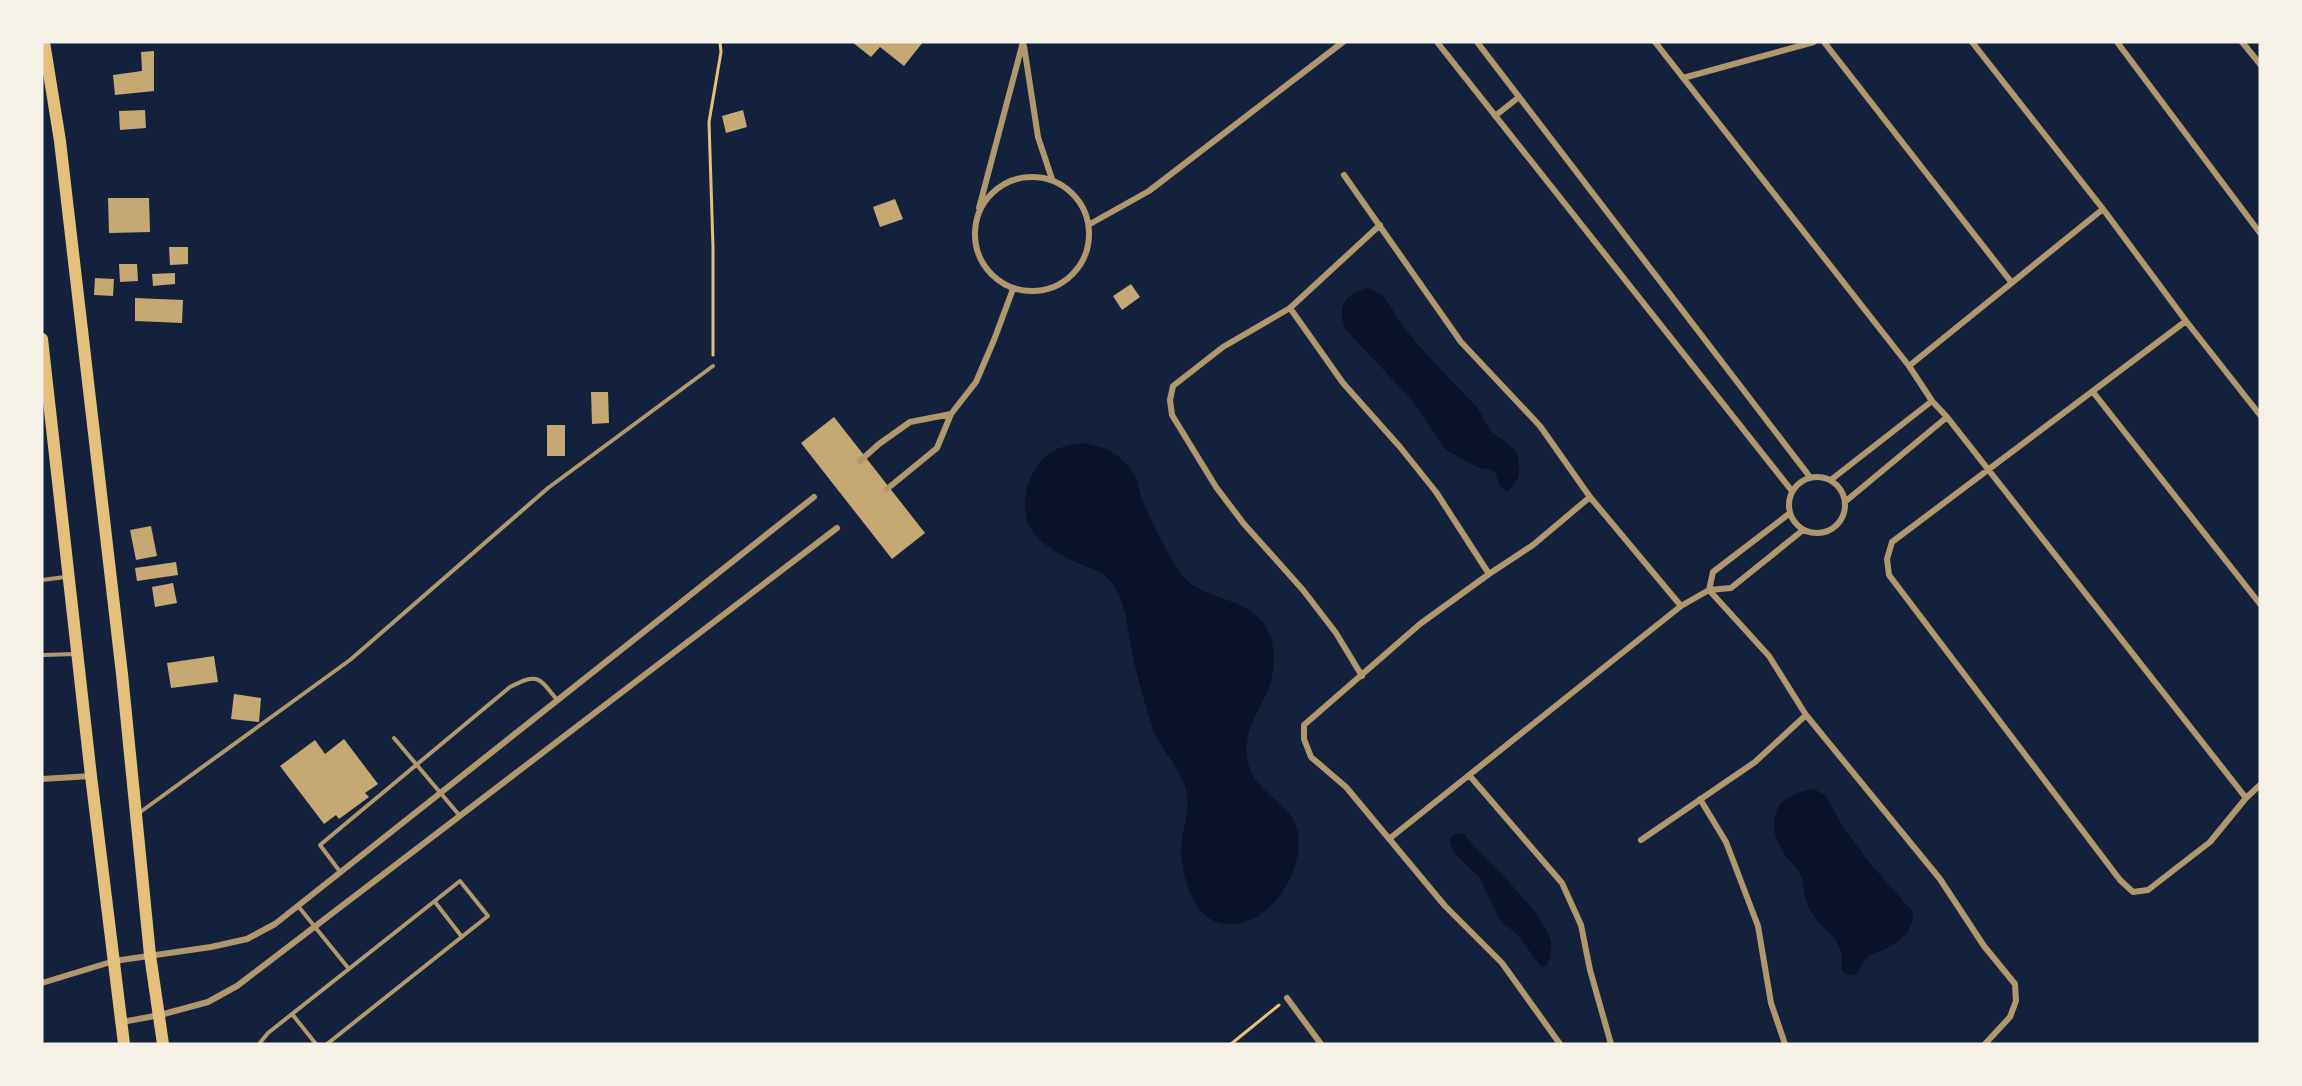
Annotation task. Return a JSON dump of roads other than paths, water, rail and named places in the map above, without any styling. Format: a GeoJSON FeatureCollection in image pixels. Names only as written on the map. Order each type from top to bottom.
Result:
{"type":"FeatureCollection","features":[{"type":"Feature","properties":{"kind":"highway"},"geometry":{"type":"LineString","coordinates":[[44,42],[60,141],[150,955],[163,1044]]}},
{"type":"Feature","properties":{"kind":"highway"},"geometry":{"type":"LineString","coordinates":[[42,339],[91,776],[124,1044]]}},
{"type":"Feature","properties":{"kind":"street"},"geometry":{"type":"LineString","coordinates":[[1023,42],[1038,136],[1052,179]]}},
{"type":"Feature","properties":{"kind":"street"},"geometry":{"type":"LineString","coordinates":[[977,214],[994,189],[1022,176],[1052,179],[1077,196],[1090,224],[1088,254],[1070,279],[1043,291],[1012,289],[988,272],[975,244],[977,214],[1023,42]]}},
{"type":"Feature","properties":{"kind":"street"},"geometry":{"type":"LineString","coordinates":[[1090,224],[1149,191],[1343,42]]}},
{"type":"Feature","properties":{"kind":"street"},"geometry":{"type":"LineString","coordinates":[[1437,42],[1792,491]]}},
{"type":"Feature","properties":{"kind":"street"},"geometry":{"type":"LineString","coordinates":[[1477,42],[1810,477]]}},
{"type":"Feature","properties":{"kind":"street"},"geometry":{"type":"LineString","coordinates":[[1655,42],[1909,366],[1932,401],[1947,417],[2246,798]]}},
{"type":"Feature","properties":{"kind":"street"},"geometry":{"type":"LineString","coordinates":[[1683,78],[1814,42]]}},
{"type":"Feature","properties":{"kind":"street"},"geometry":{"type":"LineString","coordinates":[[1824,42],[2012,283]]}},
{"type":"Feature","properties":{"kind":"street"},"geometry":{"type":"LineString","coordinates":[[1972,42],[2260,415]]}},
{"type":"Feature","properties":{"kind":"street"},"geometry":{"type":"LineString","coordinates":[[2117,42],[2260,233]]}},
{"type":"Feature","properties":{"kind":"street"},"geometry":{"type":"LineString","coordinates":[[2123,48],[2130,42]]}},
{"type":"Feature","properties":{"kind":"street"},"geometry":{"type":"LineString","coordinates":[[2242,42],[2260,64]]}},
{"type":"Feature","properties":{"kind":"street"},"geometry":{"type":"LineString","coordinates":[[1496,116],[1519,97]]}},
{"type":"Feature","properties":{"kind":"street"},"geometry":{"type":"LineString","coordinates":[[1344,175],[1461,342],[1540,426],[1590,497],[1681,606]]}},
{"type":"Feature","properties":{"kind":"street"},"geometry":{"type":"LineString","coordinates":[[1909,366],[2103,209]]}},
{"type":"Feature","properties":{"kind":"street"},"geometry":{"type":"LineString","coordinates":[[1362,676],[1336,633],[1304,590],[1244,524],[1216,487],[1172,415],[1170,400],[1173,386],[1223,346],[1290,308],[1380,225]]}},
{"type":"Feature","properties":{"kind":"street"},"geometry":{"type":"LineString","coordinates":[[887,489],[937,448],[951,414],[976,382],[1012,289]]}},
{"type":"Feature","properties":{"kind":"street"},"geometry":{"type":"LineString","coordinates":[[1290,308],[1343,383],[1400,447],[1436,492],[1489,574]]}},
{"type":"Feature","properties":{"kind":"street"},"geometry":{"type":"LineString","coordinates":[[2186,321],[1892,542],[1887,559],[1889,575],[2120,880],[2133,892],[2148,890],[2210,842],[2246,798],[2260,785]]}},
{"type":"Feature","properties":{"kind":"street"},"geometry":{"type":"LineString","coordinates":[[2093,392],[2260,604]]}},
{"type":"Feature","properties":{"kind":"street"},"geometry":{"type":"LineString","coordinates":[[1832,480],[1932,401]]}},
{"type":"Feature","properties":{"kind":"street"},"geometry":{"type":"LineString","coordinates":[[860,461],[910,422],[951,414]]}},
{"type":"Feature","properties":{"kind":"street"},"geometry":{"type":"LineString","coordinates":[[1846,501],[1947,417]]}},
{"type":"Feature","properties":{"kind":"street"},"geometry":{"type":"LineString","coordinates":[[1810,477],[1832,480],[1841,488],[1846,501],[1844,516],[1834,529],[1819,534],[1803,530],[1795,523],[1788,502],[1799,482],[1810,477]]}},
{"type":"Feature","properties":{"kind":"street"},"geometry":{"type":"LineString","coordinates":[[42,983],[114,961],[211,947],[247,939],[274,924],[814,496]]}},
{"type":"Feature","properties":{"kind":"street"},"geometry":{"type":"LineString","coordinates":[[1560,1044],[1502,963],[1445,906],[1346,787],[1311,757],[1304,739],[1304,725],[1420,624],[1533,545],[1590,497]]}},
{"type":"Feature","properties":{"kind":"street"},"geometry":{"type":"LineString","coordinates":[[1709,590],[1713,572],[1790,513]]}},
{"type":"Feature","properties":{"kind":"street"},"geometry":{"type":"LineString","coordinates":[[122,1022],[208,1002],[237,986],[837,528]]}},
{"type":"Feature","properties":{"kind":"street"},"geometry":{"type":"LineString","coordinates":[[1389,839],[1681,606],[1709,590],[1731,588],[1803,530]]}},
{"type":"Feature","properties":{"kind":"street"},"geometry":{"type":"LineString","coordinates":[[1709,590],[1769,656],[1806,715],[1940,879],[1983,946],[2015,984],[2016,1001],[2010,1017],[1985,1044]]}},
{"type":"Feature","properties":{"kind":"street"},"geometry":{"type":"LineString","coordinates":[[1641,840],[1755,762],[1806,715]]}},
{"type":"Feature","properties":{"kind":"street"},"geometry":{"type":"LineString","coordinates":[[1469,775],[1562,883],[1581,926],[1590,970],[1611,1044]]}},
{"type":"Feature","properties":{"kind":"street"},"geometry":{"type":"LineString","coordinates":[[42,779],[91,776]]}},
{"type":"Feature","properties":{"kind":"street"},"geometry":{"type":"LineString","coordinates":[[1700,800],[1726,842],[1758,926],[1771,1003],[1785,1044]]}},
{"type":"Feature","properties":{"kind":"street"},"geometry":{"type":"LineString","coordinates":[[1287,998],[1321,1044]]}},
{"type":"Feature","properties":{"kind":"lane"},"geometry":{"type":"LineString","coordinates":[[136,815],[350,660],[548,488],[713,366]]}},
{"type":"Feature","properties":{"kind":"lane"},"geometry":{"type":"LineString","coordinates":[[42,580],[68,577]]}},
{"type":"Feature","properties":{"kind":"lane"},"geometry":{"type":"LineString","coordinates":[[42,655],[78,654]]}},
{"type":"Feature","properties":{"kind":"lane"},"geometry":{"type":"LineString","coordinates":[[341,873],[320,845],[510,687],[529,678],[542,680],[557,700]]}},
{"type":"Feature","properties":{"kind":"lane"},"geometry":{"type":"LineString","coordinates":[[394,738],[460,816]]}},
{"type":"Feature","properties":{"kind":"lane"},"geometry":{"type":"LineString","coordinates":[[259,1044],[268,1033],[460,881],[488,916],[327,1044]]}},
{"type":"Feature","properties":{"kind":"lane"},"geometry":{"type":"LineString","coordinates":[[435,902],[462,937]]}},
{"type":"Feature","properties":{"kind":"lane"},"geometry":{"type":"LineString","coordinates":[[298,906],[349,969]]}},
{"type":"Feature","properties":{"kind":"lane"},"geometry":{"type":"LineString","coordinates":[[292,1014],[316,1044]]}},
{"type":"Feature","properties":{"kind":"water"},"geometry":{"type":"Polygon","coordinates":[[[1365,288],[1385,298],[1400,323],[1476,407],[1490,430],[1515,451],[1519,461],[1519,473],[1512,488],[1507,491],[1500,487],[1495,472],[1479,468],[1446,450],[1412,400],[1345,329],[1342,314],[1344,303],[1352,295],[1365,288]]]}},
{"type":"Feature","properties":{"kind":"water"},"geometry":{"type":"Polygon","coordinates":[[[1080,443],[1112,452],[1130,468],[1159,536],[1179,571],[1189,582],[1253,613],[1264,623],[1271,638],[1274,658],[1273,673],[1267,693],[1249,730],[1247,756],[1252,775],[1293,819],[1299,839],[1297,860],[1284,890],[1266,911],[1248,921],[1226,924],[1214,921],[1196,905],[1190,893],[1181,854],[1188,803],[1187,794],[1182,779],[1151,725],[1134,664],[1125,611],[1120,597],[1104,575],[1070,560],[1042,542],[1031,530],[1027,519],[1026,494],[1034,471],[1041,461],[1053,451],[1080,443]]]}},
{"type":"Feature","properties":{"kind":"water"},"geometry":{"type":"Polygon","coordinates":[[[1814,789],[1825,795],[1842,825],[1867,860],[1913,912],[1911,925],[1904,936],[1887,948],[1866,958],[1858,973],[1852,976],[1845,974],[1841,968],[1842,957],[1836,941],[1808,906],[1800,874],[1783,852],[1774,829],[1777,810],[1783,802],[1791,796],[1814,789]]]}},
{"type":"Feature","properties":{"kind":"water"},"geometry":{"type":"Polygon","coordinates":[[[1458,833],[1464,834],[1539,917],[1551,943],[1547,965],[1542,968],[1516,933],[1501,922],[1479,877],[1453,852],[1449,839],[1458,833]]]}}]}
